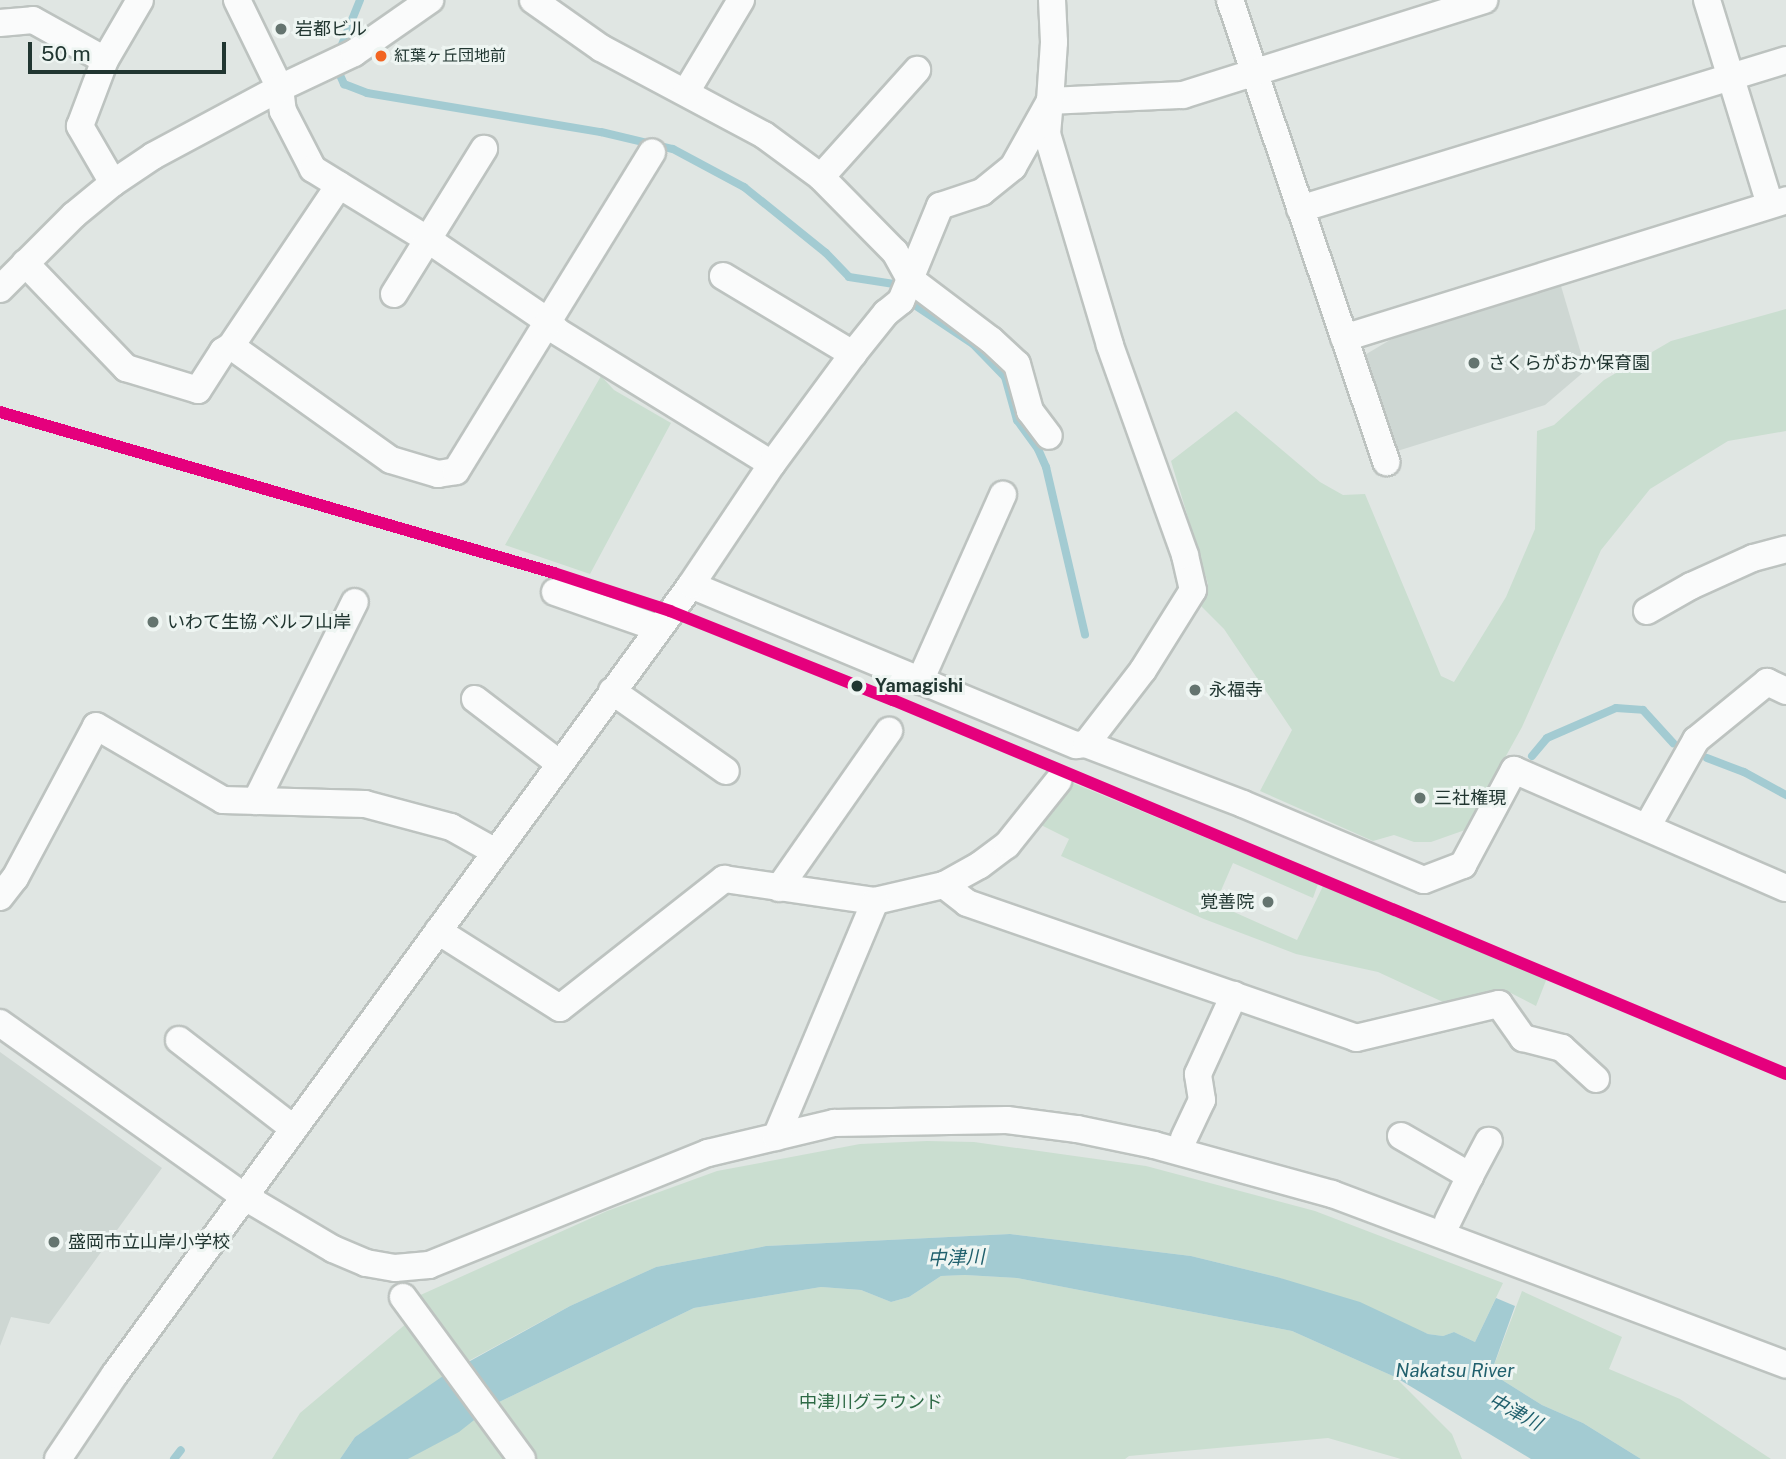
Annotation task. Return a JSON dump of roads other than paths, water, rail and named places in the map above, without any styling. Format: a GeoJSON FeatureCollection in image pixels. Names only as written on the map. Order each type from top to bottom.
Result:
{"type":"FeatureCollection","features":[{"type":"Feature","properties":{"kind":"street"},"geometry":{"type":"LineString","coordinates":[[113,183],[79,126],[105,60],[140,0]]}},
{"type":"Feature","properties":{"kind":"street"},"geometry":{"type":"LineString","coordinates":[[237,0],[281,88],[283,111],[313,169],[427,239],[549,321],[558,332],[772,464]]}},
{"type":"Feature","properties":{"kind":"street"},"geometry":{"type":"LineString","coordinates":[[0,289],[74,215],[113,183],[153,156],[281,88],[354,53],[430,0]]}},
{"type":"Feature","properties":{"kind":"street"},"geometry":{"type":"LineString","coordinates":[[533,0],[591,41],[764,135],[821,177],[895,252],[910,279],[991,340],[1017,364],[1030,411],[1049,436]]}},
{"type":"Feature","properties":{"kind":"street"},"geometry":{"type":"LineString","coordinates":[[686,92],[741,0]]}},
{"type":"Feature","properties":{"kind":"street"},"geometry":{"type":"LineString","coordinates":[[1052,0],[1054,42],[1047,134],[1110,345],[1185,555],[1193,590],[1143,670],[1086,744]]}},
{"type":"Feature","properties":{"kind":"street"},"geometry":{"type":"LineString","coordinates":[[1230,0],[1386,462]]}},
{"type":"Feature","properties":{"kind":"street"},"geometry":{"type":"LineString","coordinates":[[1050,102],[1184,95],[1484,0]]}},
{"type":"Feature","properties":{"kind":"street"},"geometry":{"type":"LineString","coordinates":[[1345,338],[1778,202],[1706,0]]}},
{"type":"Feature","properties":{"kind":"street"},"geometry":{"type":"LineString","coordinates":[[0,23],[33,20],[105,60]]}},
{"type":"Feature","properties":{"kind":"street"},"geometry":{"type":"LineString","coordinates":[[1300,209],[1786,60]]}},
{"type":"Feature","properties":{"kind":"street"},"geometry":{"type":"LineString","coordinates":[[821,177],[917,70]]}},
{"type":"Feature","properties":{"kind":"street"},"geometry":{"type":"LineString","coordinates":[[58,1459],[115,1374],[691,585],[772,464],[853,354],[886,313],[901,301],[940,206],[982,192],[1000,180],[1013,167],[1050,102]]}},
{"type":"Feature","properties":{"kind":"street"},"geometry":{"type":"LineString","coordinates":[[394,294],[484,149]]}},
{"type":"Feature","properties":{"kind":"street"},"geometry":{"type":"LineString","coordinates":[[231,346],[391,460],[438,474],[456,471],[652,153]]}},
{"type":"Feature","properties":{"kind":"street"},"geometry":{"type":"LineString","coordinates":[[25,262],[126,368],[198,390],[223,351],[231,346],[339,185]]}},
{"type":"Feature","properties":{"kind":"street"},"geometry":{"type":"LineString","coordinates":[[723,276],[853,354]]}},
{"type":"Feature","properties":{"kind":"street"},"geometry":{"type":"LineString","coordinates":[[920,681],[1003,495]]}},
{"type":"Feature","properties":{"kind":"street"},"geometry":{"type":"LineString","coordinates":[[1647,611],[1690,586],[1754,558],[1786,549]]}},
{"type":"Feature","properties":{"kind":"street"},"geometry":{"type":"LineString","coordinates":[[691,585],[1076,745],[1086,744],[1243,804],[1424,880],[1463,865],[1514,770],[1786,888]]}},
{"type":"Feature","properties":{"kind":"street"},"geometry":{"type":"LineString","coordinates":[[555,592],[658,628]]}},
{"type":"Feature","properties":{"kind":"street"},"geometry":{"type":"LineString","coordinates":[[256,801],[355,602]]}},
{"type":"Feature","properties":{"kind":"street"},"geometry":{"type":"LineString","coordinates":[[1647,827],[1696,740],[1767,682],[1786,691]]}},
{"type":"Feature","properties":{"kind":"street"},"geometry":{"type":"LineString","coordinates":[[612,691],[726,771]]}},
{"type":"Feature","properties":{"kind":"street"},"geometry":{"type":"LineString","coordinates":[[475,699],[560,764]]}},
{"type":"Feature","properties":{"kind":"street"},"geometry":{"type":"LineString","coordinates":[[0,897],[15,878],[96,726],[223,800],[365,804],[451,827],[496,852]]}},
{"type":"Feature","properties":{"kind":"street"},"geometry":{"type":"LineString","coordinates":[[779,888],[889,731]]}},
{"type":"Feature","properties":{"kind":"street"},"geometry":{"type":"LineString","coordinates":[[438,931],[560,1008],[724,879],[875,901],[944,885],[980,865],[1007,845],[1058,781]]}},
{"type":"Feature","properties":{"kind":"street"},"geometry":{"type":"LineString","coordinates":[[944,885],[967,903],[1356,1038],[1499,1004],[1524,1038],[1562,1048],[1596,1079]]}},
{"type":"Feature","properties":{"kind":"street"},"geometry":{"type":"LineString","coordinates":[[776,1137],[875,901]]}},
{"type":"Feature","properties":{"kind":"street"},"geometry":{"type":"LineString","coordinates":[[1184,1138],[1202,1100],[1198,1074],[1234,995]]}},
{"type":"Feature","properties":{"kind":"street"},"geometry":{"type":"LineString","coordinates":[[0,1023],[245,1197],[333,1249],[366,1263],[395,1268],[429,1265],[708,1153],[834,1123],[1007,1120],[1077,1129],[1154,1145],[1332,1194],[1786,1365]]}},
{"type":"Feature","properties":{"kind":"street"},"geometry":{"type":"LineString","coordinates":[[179,1040],[294,1129]]}},
{"type":"Feature","properties":{"kind":"street"},"geometry":{"type":"LineString","coordinates":[[1401,1136],[1470,1175]]}},
{"type":"Feature","properties":{"kind":"street"},"geometry":{"type":"LineString","coordinates":[[1448,1221],[1489,1142]]}},
{"type":"Feature","properties":{"kind":"street"},"geometry":{"type":"LineString","coordinates":[[403,1297],[522,1459]]}},
{"type":"Feature","properties":{"kind":"water","name":"Nakatsu River"},"geometry":{"type":"Polygon","coordinates":[[[1010,1234],[1191,1256],[1277,1277],[1360,1302],[1428,1334],[1443,1336],[1454,1332],[1475,1342],[1496,1298],[1515,1306],[1491,1373],[1542,1405],[1583,1423],[1641,1459],[1531,1459],[1395,1377],[1292,1331],[1017,1278],[965,1275],[941,1276],[909,1297],[891,1302],[861,1290],[821,1287],[694,1308],[493,1405],[459,1432],[408,1459],[340,1459],[355,1437],[443,1376],[570,1306],[656,1267],[766,1246],[1010,1234]]]}},
{"type":"Feature","properties":{"kind":"waterway"},"geometry":{"type":"LineString","coordinates":[[339,52],[360,0]]}},
{"type":"Feature","properties":{"kind":"waterway"},"geometry":{"type":"LineString","coordinates":[[336,66],[344,84],[367,93],[601,132],[673,149],[744,187],[826,253],[849,277],[900,285]]}},
{"type":"Feature","properties":{"kind":"waterway"},"geometry":{"type":"LineString","coordinates":[[910,302],[973,344],[1005,377],[1017,420],[1038,449],[1046,467],[1085,635]]}},
{"type":"Feature","properties":{"kind":"waterway"},"geometry":{"type":"LineString","coordinates":[[1532,756],[1547,738],[1616,708],[1643,710],[1673,743]]}},
{"type":"Feature","properties":{"kind":"waterway"},"geometry":{"type":"LineString","coordinates":[[1707,758],[1744,772],[1786,795]]}},
{"type":"Feature","properties":{"kind":"waterway"},"geometry":{"type":"LineString","coordinates":[[174,1459],[181,1450]]}},
{"type":"Feature","properties":{"kind":"place","name":"岩都ビル"},"geometry":{"type":"Point","coordinates":[281,29]}},
{"type":"Feature","properties":{"kind":"place","name":"紅葉ヶ丘団地前"},"geometry":{"type":"Point","coordinates":[381,56]}},
{"type":"Feature","properties":{"kind":"place","name":"さくらがおか保育園"},"geometry":{"type":"Point","coordinates":[1474,363]}},
{"type":"Feature","properties":{"kind":"place","name":"いわて生協 ベルフ山岸"},"geometry":{"type":"Point","coordinates":[153,622]}},
{"type":"Feature","properties":{"kind":"place","name":"Yamagishi"},"geometry":{"type":"Point","coordinates":[857,686]}},
{"type":"Feature","properties":{"kind":"place","name":"永福寺"},"geometry":{"type":"Point","coordinates":[1195,690]}},
{"type":"Feature","properties":{"kind":"place","name":"三社権現"},"geometry":{"type":"Point","coordinates":[1420,798]}},
{"type":"Feature","properties":{"kind":"place","name":"覚善院"},"geometry":{"type":"Point","coordinates":[1268,902]}},
{"type":"Feature","properties":{"kind":"place","name":"盛岡市立山岸小学校"},"geometry":{"type":"Point","coordinates":[54,1242]}},
{"type":"Feature","properties":{"kind":"water label","name":"中津川"},"geometry":{"type":"Point","coordinates":[956,1258]}},
{"type":"Feature","properties":{"kind":"water label","name":"中津川"},"geometry":{"type":"Point","coordinates":[1515,1412]}},
{"type":"Feature","properties":{"kind":"park label","name":"中津川グラウンド"},"geometry":{"type":"Point","coordinates":[871,1402]}}]}
